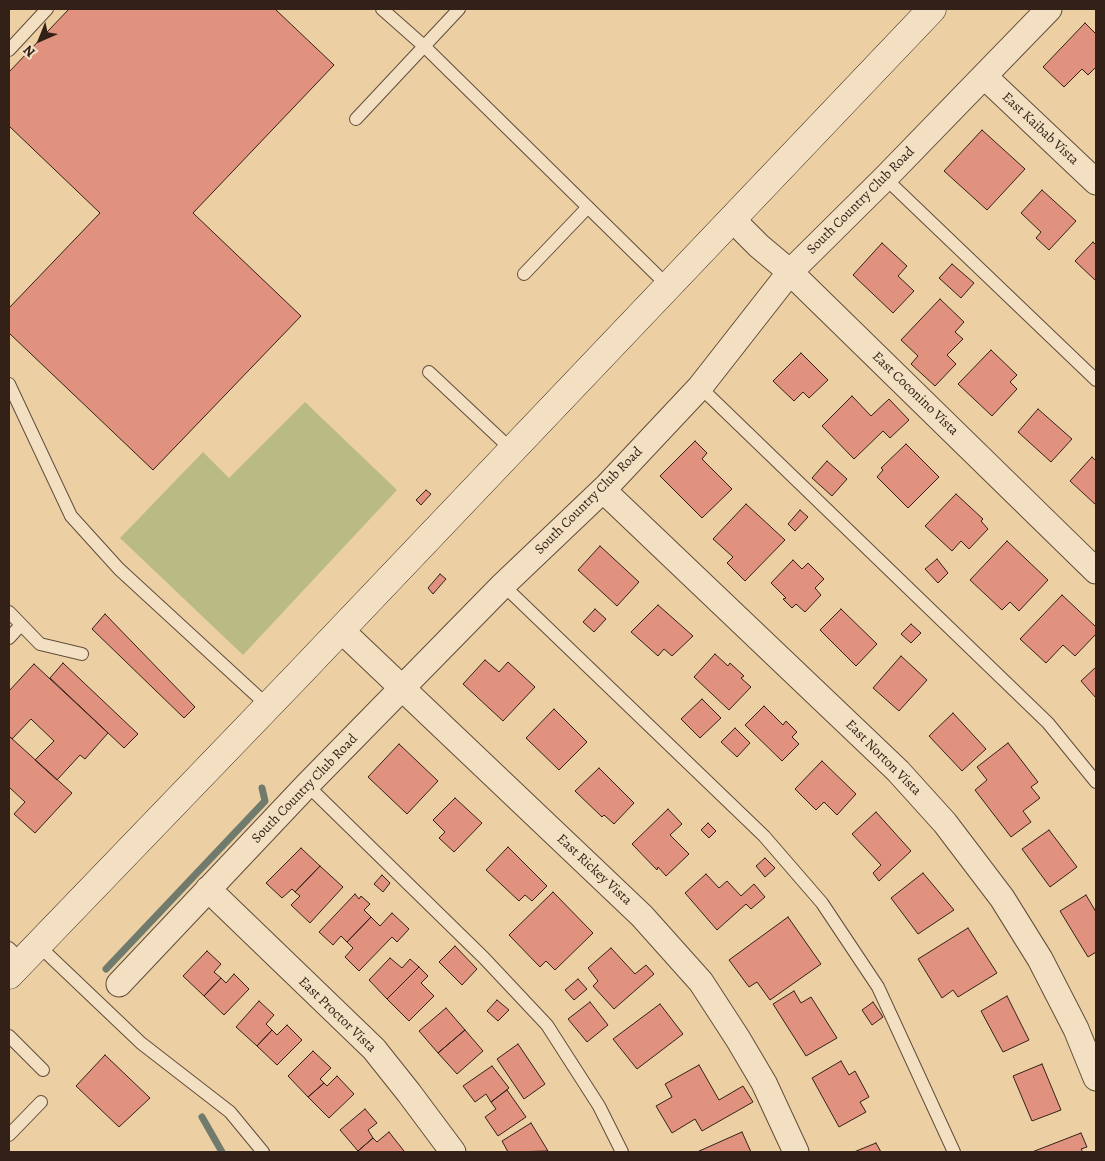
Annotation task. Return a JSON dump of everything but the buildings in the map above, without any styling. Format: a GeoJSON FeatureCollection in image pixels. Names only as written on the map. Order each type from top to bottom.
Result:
{"type":"FeatureCollection","features":[{"type":"Feature","properties":{"kind":"street"},"geometry":{"type":"LineString","coordinates":[[19,957],[268,706],[932,9]]}},
{"type":"Feature","properties":{"kind":"street","name":"South Country Club Road"},"geometry":{"type":"LineString","coordinates":[[119,984],[307,785],[402,688],[503,585],[603,490],[700,387],[790,272],[885,178],[1049,9]]}},
{"type":"Feature","properties":{"kind":"street","name":"East Kaibab Vista"},"geometry":{"type":"LineString","coordinates":[[984,76],[1096,182]]}},
{"type":"Feature","properties":{"kind":"street","name":"East Coconino Vista"},"geometry":{"type":"LineString","coordinates":[[732,219],[759,246],[790,272],[1096,571]]}},
{"type":"Feature","properties":{"kind":"street","name":"East Norton Vista"},"geometry":{"type":"LineString","coordinates":[[603,490],[898,771],[945,823],[1002,898],[1040,959],[1076,1029],[1096,1078]]}},
{"type":"Feature","properties":{"kind":"street","name":"East Rickey Vista"},"geometry":{"type":"LineString","coordinates":[[340,630],[642,916],[701,982],[764,1083],[796,1152]]}},
{"type":"Feature","properties":{"kind":"street","name":"East Proctor Vista"},"geometry":{"type":"LineString","coordinates":[[208,889],[374,1048],[409,1092],[452,1152]]}},
{"type":"Feature","properties":{"kind":"lane"},"geometry":{"type":"LineString","coordinates":[[9,50],[47,9]]}},
{"type":"Feature","properties":{"kind":"lane"},"geometry":{"type":"LineString","coordinates":[[382,9],[425,47],[668,286]]}},
{"type":"Feature","properties":{"kind":"lane"},"geometry":{"type":"LineString","coordinates":[[356,119],[459,9]]}},
{"type":"Feature","properties":{"kind":"lane"},"geometry":{"type":"LineString","coordinates":[[885,178],[1096,380]]}},
{"type":"Feature","properties":{"kind":"lane"},"geometry":{"type":"LineString","coordinates":[[524,274],[588,208]]}},
{"type":"Feature","properties":{"kind":"lane"},"geometry":{"type":"LineString","coordinates":[[429,372],[512,450]]}},
{"type":"Feature","properties":{"kind":"lane"},"geometry":{"type":"LineString","coordinates":[[9,384],[71,516],[119,569],[268,706]]}},
{"type":"Feature","properties":{"kind":"lane"},"geometry":{"type":"LineString","coordinates":[[700,387],[1048,723],[1096,782]]}},
{"type":"Feature","properties":{"kind":"lane"},"geometry":{"type":"LineString","coordinates":[[503,585],[764,836],[822,903],[878,987],[954,1152]]}},
{"type":"Feature","properties":{"kind":"lane"},"geometry":{"type":"LineString","coordinates":[[9,612],[40,644],[82,654]]}},
{"type":"Feature","properties":{"kind":"lane"},"geometry":{"type":"LineString","coordinates":[[9,638],[21,625]]}},
{"type":"Feature","properties":{"kind":"lane"},"geometry":{"type":"LineString","coordinates":[[307,785],[484,958],[547,1024],[599,1106],[622,1152]]}},
{"type":"Feature","properties":{"kind":"lane"},"geometry":{"type":"LineString","coordinates":[[19,957],[142,1043],[230,1112],[263,1152]]}},
{"type":"Feature","properties":{"kind":"lane"},"geometry":{"type":"LineString","coordinates":[[9,1036],[43,1070]]}},
{"type":"Feature","properties":{"kind":"lane"},"geometry":{"type":"LineString","coordinates":[[9,1135],[41,1102]]}},
{"type":"Feature","properties":{"kind":"green space"},"geometry":{"type":"Polygon","coordinates":[[[305,402],[397,490],[243,655],[120,538],[203,452],[229,478],[305,402]]]}},
{"type":"Feature","properties":{"kind":"waterway"},"geometry":{"type":"LineString","coordinates":[[106,969],[265,801],[262,788]]}},
{"type":"Feature","properties":{"kind":"waterway"},"geometry":{"type":"LineString","coordinates":[[202,1117],[222,1152]]}}]}
